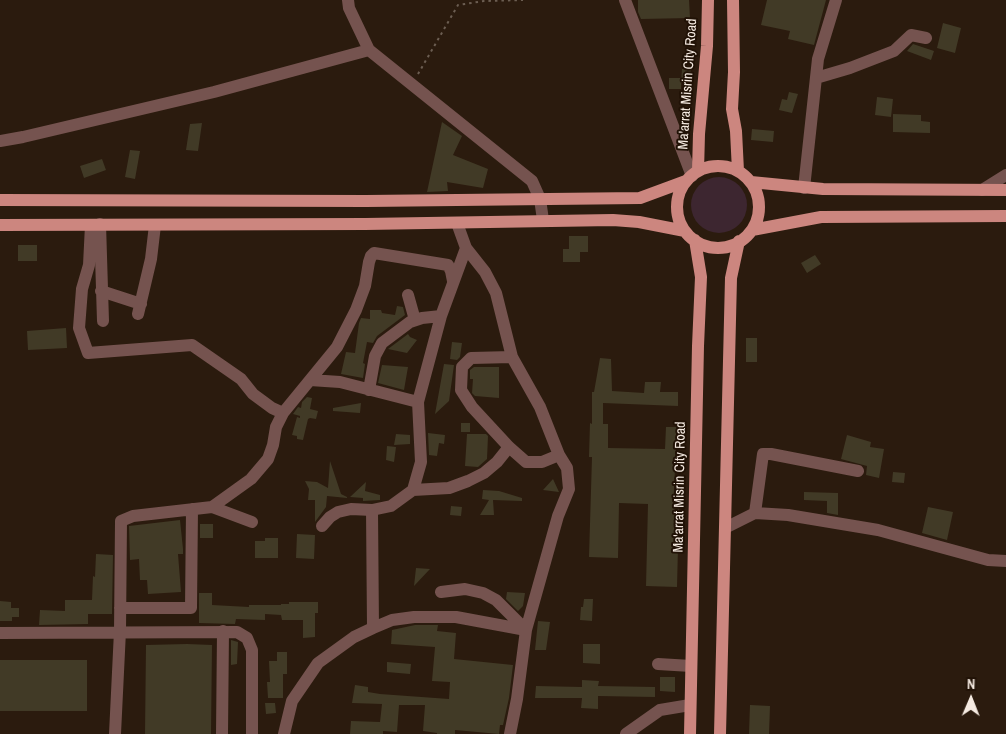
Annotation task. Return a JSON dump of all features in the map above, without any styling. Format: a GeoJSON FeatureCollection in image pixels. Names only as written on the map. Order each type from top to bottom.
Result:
{"type":"FeatureCollection","features":[{"type":"Feature","properties":{"kind":"main road","name":"Ma'arrat Misrin City Road"},"geometry":{"type":"LineString","coordinates":[[692,176],[699,134],[707,46],[708,0]]}},
{"type":"Feature","properties":{"kind":"main road"},"geometry":{"type":"LineString","coordinates":[[733,0],[734,72],[732,109],[736,131],[738,171]]}},
{"type":"Feature","properties":{"kind":"main road"},"geometry":{"type":"LineString","coordinates":[[0,200],[366,201],[640,198],[692,176],[717,166],[728,167],[738,171],[751,182],[757,194],[759,206],[757,218],[752,230],[740,241],[729,246],[706,246],[695,240],[685,231],[678,218],[677,204],[680,190],[692,176]]}},
{"type":"Feature","properties":{"kind":"main road"},"geometry":{"type":"LineString","coordinates":[[751,182],[823,190],[1006,190]]}},
{"type":"Feature","properties":{"kind":"main road"},"geometry":{"type":"LineString","coordinates":[[752,230],[821,217],[1006,216]]}},
{"type":"Feature","properties":{"kind":"main road"},"geometry":{"type":"LineString","coordinates":[[0,225],[457,223],[613,220],[639,222],[685,231]]}},
{"type":"Feature","properties":{"kind":"main road","name":"Ma'arrat Misrin City Road"},"geometry":{"type":"LineString","coordinates":[[690,734],[701,276],[695,240]]}},
{"type":"Feature","properties":{"kind":"main road"},"geometry":{"type":"LineString","coordinates":[[720,734],[731,278],[740,241]]}},
{"type":"Feature","properties":{"kind":"street"},"geometry":{"type":"LineString","coordinates":[[348,0],[369,50],[527,176],[536,188],[540,199],[543,220]]}},
{"type":"Feature","properties":{"kind":"street"},"geometry":{"type":"LineString","coordinates":[[626,0],[692,176]]}},
{"type":"Feature","properties":{"kind":"street"},"geometry":{"type":"LineString","coordinates":[[804,188],[818,59],[836,0]]}},
{"type":"Feature","properties":{"kind":"street"},"geometry":{"type":"LineString","coordinates":[[816,78],[850,68],[894,50],[911,35],[926,38]]}},
{"type":"Feature","properties":{"kind":"street"},"geometry":{"type":"LineString","coordinates":[[0,141],[23,138],[205,94],[369,50]]}},
{"type":"Feature","properties":{"kind":"street"},"geometry":{"type":"LineString","coordinates":[[982,190],[1006,175]]}},
{"type":"Feature","properties":{"kind":"street"},"geometry":{"type":"LineString","coordinates":[[457,223],[466,248],[485,272],[496,293],[512,357],[540,407],[559,455],[567,468],[569,489],[558,516],[526,630],[511,734]]}},
{"type":"Feature","properties":{"kind":"street"},"geometry":{"type":"LineString","coordinates":[[95,224],[103,321]]}},
{"type":"Feature","properties":{"kind":"street"},"geometry":{"type":"LineString","coordinates":[[95,224],[89,265],[82,289],[78,328],[88,353],[192,345],[241,379],[253,394],[272,408],[282,412]]}},
{"type":"Feature","properties":{"kind":"street"},"geometry":{"type":"LineString","coordinates":[[102,291],[139,309],[151,259],[155,224]]}},
{"type":"Feature","properties":{"kind":"street"},"geometry":{"type":"LineString","coordinates":[[413,490],[421,462],[418,402],[441,316],[466,248]]}},
{"type":"Feature","properties":{"kind":"street"},"geometry":{"type":"LineString","coordinates":[[212,507],[251,480],[268,459],[282,412],[337,347],[356,310],[365,286],[371,256],[374,253],[448,265],[452,271],[453,281]]}},
{"type":"Feature","properties":{"kind":"street"},"geometry":{"type":"LineString","coordinates":[[408,295],[415,320]]}},
{"type":"Feature","properties":{"kind":"street"},"geometry":{"type":"LineString","coordinates":[[369,390],[375,356],[387,338],[415,320],[441,316]]}},
{"type":"Feature","properties":{"kind":"street"},"geometry":{"type":"LineString","coordinates":[[512,357],[471,358],[462,366],[461,390],[472,407],[509,447],[526,462],[542,462],[559,455]]}},
{"type":"Feature","properties":{"kind":"street"},"geometry":{"type":"LineString","coordinates":[[310,380],[340,382],[418,402]]}},
{"type":"Feature","properties":{"kind":"street"},"geometry":{"type":"LineString","coordinates":[[322,526],[330,517],[338,512],[351,509],[372,510],[391,506],[413,490],[448,488],[468,481],[484,473],[509,447]]}},
{"type":"Feature","properties":{"kind":"street"},"geometry":{"type":"LineString","coordinates":[[756,514],[763,454],[858,471]]}},
{"type":"Feature","properties":{"kind":"street"},"geometry":{"type":"LineString","coordinates":[[115,734],[120,631],[121,521],[133,516],[212,507],[252,522]]}},
{"type":"Feature","properties":{"kind":"street"},"geometry":{"type":"LineString","coordinates":[[120,608],[191,608],[192,509]]}},
{"type":"Feature","properties":{"kind":"street"},"geometry":{"type":"LineString","coordinates":[[372,510],[373,628]]}},
{"type":"Feature","properties":{"kind":"street"},"geometry":{"type":"LineString","coordinates":[[725,528],[756,514],[788,515],[878,530],[988,560],[1006,561]]}},
{"type":"Feature","properties":{"kind":"street"},"geometry":{"type":"LineString","coordinates":[[441,592],[466,589],[483,592],[496,600],[526,630]]}},
{"type":"Feature","properties":{"kind":"street"},"geometry":{"type":"LineString","coordinates":[[284,734],[292,701],[318,663],[354,637],[373,628],[392,620],[414,616],[456,617],[526,630]]}},
{"type":"Feature","properties":{"kind":"street"},"geometry":{"type":"LineString","coordinates":[[222,734],[223,631]]}},
{"type":"Feature","properties":{"kind":"street"},"geometry":{"type":"LineString","coordinates":[[0,633],[223,631],[242,634],[251,645],[252,734]]}},
{"type":"Feature","properties":{"kind":"street"},"geometry":{"type":"LineString","coordinates":[[658,664],[691,666]]}},
{"type":"Feature","properties":{"kind":"street"},"geometry":{"type":"LineString","coordinates":[[626,734],[660,710],[690,705]]}},
{"type":"Feature","properties":{"kind":"path"},"geometry":{"type":"LineString","coordinates":[[412,85],[458,5],[524,0]]}},
{"type":"Feature","properties":{"kind":"shaded area"},"geometry":{"type":"Polygon","coordinates":[[[719,177],[730,179],[739,185],[745,194],[747,205],[745,216],[739,225],[730,231],[719,233],[708,231],[699,225],[693,216],[691,205],[693,194],[699,185],[708,179],[719,177]]]}},
{"type":"Feature","properties":{"kind":"building"},"geometry":{"type":"Polygon","coordinates":[[[638,0],[689,0],[690,18],[641,19],[638,12],[638,0]]]}},
{"type":"Feature","properties":{"kind":"building"},"geometry":{"type":"Polygon","coordinates":[[[767,0],[826,0],[814,45],[788,39],[790,31],[761,25],[767,0]]]}},
{"type":"Feature","properties":{"kind":"building"},"geometry":{"type":"Polygon","coordinates":[[[943,23],[961,28],[955,53],[937,48],[943,23]]]}},
{"type":"Feature","properties":{"kind":"building"},"geometry":{"type":"Polygon","coordinates":[[[913,44],[934,51],[931,60],[907,51],[913,44]]]}},
{"type":"Feature","properties":{"kind":"building"},"geometry":{"type":"Polygon","coordinates":[[[682,69],[691,69],[690,83],[681,83],[682,69]]]}},
{"type":"Feature","properties":{"kind":"building"},"geometry":{"type":"Polygon","coordinates":[[[669,78],[681,78],[681,89],[669,89],[669,78]]]}},
{"type":"Feature","properties":{"kind":"building"},"geometry":{"type":"Polygon","coordinates":[[[789,92],[798,94],[792,113],[779,110],[782,99],[787,100],[789,92]]]}},
{"type":"Feature","properties":{"kind":"building"},"geometry":{"type":"Polygon","coordinates":[[[877,97],[893,99],[891,117],[875,115],[877,97]]]}},
{"type":"Feature","properties":{"kind":"building"},"geometry":{"type":"Polygon","coordinates":[[[893,114],[921,115],[921,121],[930,122],[930,133],[893,132],[893,114]]]}},
{"type":"Feature","properties":{"kind":"building"},"geometry":{"type":"Polygon","coordinates":[[[442,122],[462,136],[453,155],[488,169],[483,188],[447,182],[448,191],[427,192],[442,122]]]}},
{"type":"Feature","properties":{"kind":"building"},"geometry":{"type":"Polygon","coordinates":[[[202,123],[198,151],[186,150],[190,124],[202,123]]]}},
{"type":"Feature","properties":{"kind":"building"},"geometry":{"type":"Polygon","coordinates":[[[752,129],[774,131],[773,142],[751,140],[752,129]]]}},
{"type":"Feature","properties":{"kind":"building"},"geometry":{"type":"Polygon","coordinates":[[[130,150],[140,151],[135,179],[125,177],[130,150]]]}},
{"type":"Feature","properties":{"kind":"building"},"geometry":{"type":"Polygon","coordinates":[[[102,159],[106,170],[84,178],[80,166],[102,159]]]}},
{"type":"Feature","properties":{"kind":"building"},"geometry":{"type":"Polygon","coordinates":[[[569,236],[588,236],[588,252],[580,252],[580,262],[563,262],[563,249],[569,249],[569,236]]]}},
{"type":"Feature","properties":{"kind":"building"},"geometry":{"type":"Polygon","coordinates":[[[18,245],[37,245],[37,261],[18,261],[18,245]]]}},
{"type":"Feature","properties":{"kind":"building"},"geometry":{"type":"Polygon","coordinates":[[[815,255],[821,264],[807,273],[801,263],[815,255]]]}},
{"type":"Feature","properties":{"kind":"building"},"geometry":{"type":"Polygon","coordinates":[[[397,306],[403,307],[405,315],[377,336],[373,343],[367,342],[363,363],[365,364],[363,378],[341,374],[346,352],[355,353],[361,318],[370,319],[370,310],[381,310],[382,313],[395,315],[397,306]]]}},
{"type":"Feature","properties":{"kind":"building"},"geometry":{"type":"Polygon","coordinates":[[[66,328],[67,348],[28,350],[27,331],[66,328]]]}},
{"type":"Feature","properties":{"kind":"building"},"geometry":{"type":"Polygon","coordinates":[[[408,334],[417,340],[407,353],[388,349],[408,334]]]}},
{"type":"Feature","properties":{"kind":"building"},"geometry":{"type":"Polygon","coordinates":[[[746,338],[757,338],[757,362],[746,362],[746,338]]]}},
{"type":"Feature","properties":{"kind":"building"},"geometry":{"type":"Polygon","coordinates":[[[452,342],[462,343],[460,357],[457,360],[450,359],[452,342]]]}},
{"type":"Feature","properties":{"kind":"building"},"geometry":{"type":"Polygon","coordinates":[[[600,358],[611,359],[612,391],[644,393],[645,382],[661,382],[660,392],[678,392],[678,406],[603,403],[603,424],[608,424],[608,448],[665,449],[666,427],[677,427],[673,508],[679,508],[677,587],[646,586],[648,504],[619,503],[618,558],[589,557],[592,457],[589,457],[590,423],[592,424],[592,392],[594,392],[600,358]]]}},
{"type":"Feature","properties":{"kind":"building"},"geometry":{"type":"Polygon","coordinates":[[[444,364],[454,365],[449,401],[435,414],[444,364]]]}},
{"type":"Feature","properties":{"kind":"building"},"geometry":{"type":"Polygon","coordinates":[[[382,365],[408,367],[404,390],[378,383],[382,365]]]}},
{"type":"Feature","properties":{"kind":"building"},"geometry":{"type":"Polygon","coordinates":[[[474,367],[499,367],[499,398],[475,396],[472,393],[473,379],[470,379],[470,370],[474,367]]]}},
{"type":"Feature","properties":{"kind":"building"},"geometry":{"type":"Polygon","coordinates":[[[307,397],[312,398],[310,409],[318,411],[316,419],[308,419],[303,440],[297,439],[297,436],[292,435],[297,417],[300,418],[300,416],[293,414],[298,407],[301,408],[302,402],[307,397]]]}},
{"type":"Feature","properties":{"kind":"building"},"geometry":{"type":"Polygon","coordinates":[[[361,403],[360,413],[333,411],[333,408],[361,403]]]}},
{"type":"Feature","properties":{"kind":"building"},"geometry":{"type":"Polygon","coordinates":[[[461,423],[470,423],[470,432],[461,432],[461,423]]]}},
{"type":"Feature","properties":{"kind":"building"},"geometry":{"type":"Polygon","coordinates":[[[428,433],[445,435],[444,444],[439,443],[437,456],[429,455],[428,433]]]}},
{"type":"Feature","properties":{"kind":"building"},"geometry":{"type":"Polygon","coordinates":[[[396,434],[410,435],[410,444],[394,445],[396,434]]]}},
{"type":"Feature","properties":{"kind":"building"},"geometry":{"type":"Polygon","coordinates":[[[467,434],[486,434],[488,436],[487,459],[478,467],[465,466],[467,434]]]}},
{"type":"Feature","properties":{"kind":"building"},"geometry":{"type":"Polygon","coordinates":[[[847,435],[871,442],[870,447],[884,449],[879,478],[866,475],[867,466],[841,459],[847,435]]]}},
{"type":"Feature","properties":{"kind":"building"},"geometry":{"type":"Polygon","coordinates":[[[387,446],[396,447],[394,462],[386,460],[387,446]]]}},
{"type":"Feature","properties":{"kind":"building"},"geometry":{"type":"Polygon","coordinates":[[[330,461],[341,494],[347,498],[327,496],[326,507],[315,522],[315,500],[308,500],[309,489],[305,481],[317,482],[328,488],[330,461]]]}},
{"type":"Feature","properties":{"kind":"building"},"geometry":{"type":"Polygon","coordinates":[[[893,472],[905,473],[904,483],[892,482],[893,472]]]}},
{"type":"Feature","properties":{"kind":"building"},"geometry":{"type":"Polygon","coordinates":[[[553,479],[559,492],[543,490],[553,479]]]}},
{"type":"Feature","properties":{"kind":"building"},"geometry":{"type":"Polygon","coordinates":[[[366,482],[365,491],[380,495],[380,500],[363,501],[363,498],[350,497],[366,482]]]}},
{"type":"Feature","properties":{"kind":"building"},"geometry":{"type":"Polygon","coordinates":[[[483,490],[499,491],[522,498],[522,501],[493,500],[494,515],[480,515],[489,500],[482,499],[483,490]]]}},
{"type":"Feature","properties":{"kind":"building"},"geometry":{"type":"Polygon","coordinates":[[[804,492],[838,493],[838,515],[827,513],[827,501],[804,500],[804,492]]]}},
{"type":"Feature","properties":{"kind":"building"},"geometry":{"type":"Polygon","coordinates":[[[451,506],[462,507],[461,516],[450,515],[451,506]]]}},
{"type":"Feature","properties":{"kind":"building"},"geometry":{"type":"Polygon","coordinates":[[[928,507],[953,512],[947,540],[922,533],[928,507]]]}},
{"type":"Feature","properties":{"kind":"building"},"geometry":{"type":"Polygon","coordinates":[[[180,520],[183,549],[183,554],[178,554],[181,592],[148,594],[147,580],[140,580],[139,559],[130,560],[129,526],[180,520]]]}},
{"type":"Feature","properties":{"kind":"building"},"geometry":{"type":"Polygon","coordinates":[[[200,524],[213,524],[213,538],[200,538],[200,524]]]}},
{"type":"Feature","properties":{"kind":"building"},"geometry":{"type":"Polygon","coordinates":[[[297,534],[315,535],[314,559],[296,558],[297,534]]]}},
{"type":"Feature","properties":{"kind":"building"},"geometry":{"type":"Polygon","coordinates":[[[265,538],[278,538],[278,558],[255,558],[255,541],[265,541],[265,538]]]}},
{"type":"Feature","properties":{"kind":"building"},"geometry":{"type":"Polygon","coordinates":[[[96,554],[113,555],[112,614],[88,614],[88,624],[39,625],[40,610],[65,611],[65,600],[92,600],[96,554]]]}},
{"type":"Feature","properties":{"kind":"building"},"geometry":{"type":"Polygon","coordinates":[[[416,568],[430,569],[414,586],[416,568]]]}},
{"type":"Feature","properties":{"kind":"building"},"geometry":{"type":"Polygon","coordinates":[[[507,592],[525,593],[523,606],[518,611],[506,599],[507,592]]]}},
{"type":"Feature","properties":{"kind":"building"},"geometry":{"type":"Polygon","coordinates":[[[199,593],[212,593],[212,605],[249,607],[249,605],[289,604],[289,602],[318,602],[318,613],[315,613],[315,637],[303,638],[303,620],[282,620],[281,615],[265,614],[265,620],[236,619],[235,624],[199,623],[199,593]]]}},
{"type":"Feature","properties":{"kind":"building"},"geometry":{"type":"Polygon","coordinates":[[[584,599],[593,599],[592,621],[580,620],[584,599]]]}},
{"type":"Feature","properties":{"kind":"building"},"geometry":{"type":"Polygon","coordinates":[[[0,601],[11,602],[11,608],[19,608],[19,617],[12,617],[12,621],[0,621],[0,601]]]}},
{"type":"Feature","properties":{"kind":"building"},"geometry":{"type":"Polygon","coordinates":[[[538,621],[550,622],[546,650],[535,650],[538,621]]]}},
{"type":"Feature","properties":{"kind":"building"},"geometry":{"type":"Polygon","coordinates":[[[415,625],[438,625],[437,631],[456,633],[454,659],[513,665],[509,698],[499,734],[455,730],[455,734],[437,734],[423,731],[425,705],[399,705],[397,732],[383,731],[383,734],[350,734],[351,721],[380,722],[382,704],[352,703],[355,685],[368,687],[368,692],[380,694],[449,699],[450,682],[432,681],[435,647],[391,644],[392,630],[415,625]]]}},
{"type":"Feature","properties":{"kind":"building"},"geometry":{"type":"Polygon","coordinates":[[[231,640],[238,642],[237,664],[231,665],[231,640]]]}},
{"type":"Feature","properties":{"kind":"building"},"geometry":{"type":"Polygon","coordinates":[[[583,644],[600,644],[600,664],[583,663],[583,644]]]}},
{"type":"Feature","properties":{"kind":"building"},"geometry":{"type":"Polygon","coordinates":[[[146,645],[212,645],[211,734],[145,734],[146,645]]]}},
{"type":"Feature","properties":{"kind":"building"},"geometry":{"type":"Polygon","coordinates":[[[277,652],[287,652],[287,674],[283,674],[283,698],[268,698],[267,682],[270,682],[269,661],[277,661],[277,652]]]}},
{"type":"Feature","properties":{"kind":"building"},"geometry":{"type":"Polygon","coordinates":[[[0,660],[87,660],[87,711],[0,711],[0,660]]]}},
{"type":"Feature","properties":{"kind":"building"},"geometry":{"type":"Polygon","coordinates":[[[387,662],[411,664],[410,674],[387,672],[387,662]]]}},
{"type":"Feature","properties":{"kind":"building"},"geometry":{"type":"Polygon","coordinates":[[[660,677],[675,677],[675,692],[660,691],[660,677]]]}},
{"type":"Feature","properties":{"kind":"building"},"geometry":{"type":"Polygon","coordinates":[[[582,680],[599,681],[598,686],[655,687],[655,697],[598,696],[598,709],[581,708],[582,698],[535,698],[536,686],[582,687],[582,680]]]}},
{"type":"Feature","properties":{"kind":"building"},"geometry":{"type":"Polygon","coordinates":[[[265,703],[275,703],[276,713],[266,714],[265,703]]]}},
{"type":"Feature","properties":{"kind":"building"},"geometry":{"type":"Polygon","coordinates":[[[750,705],[770,706],[769,734],[749,734],[750,705]]]}}]}
